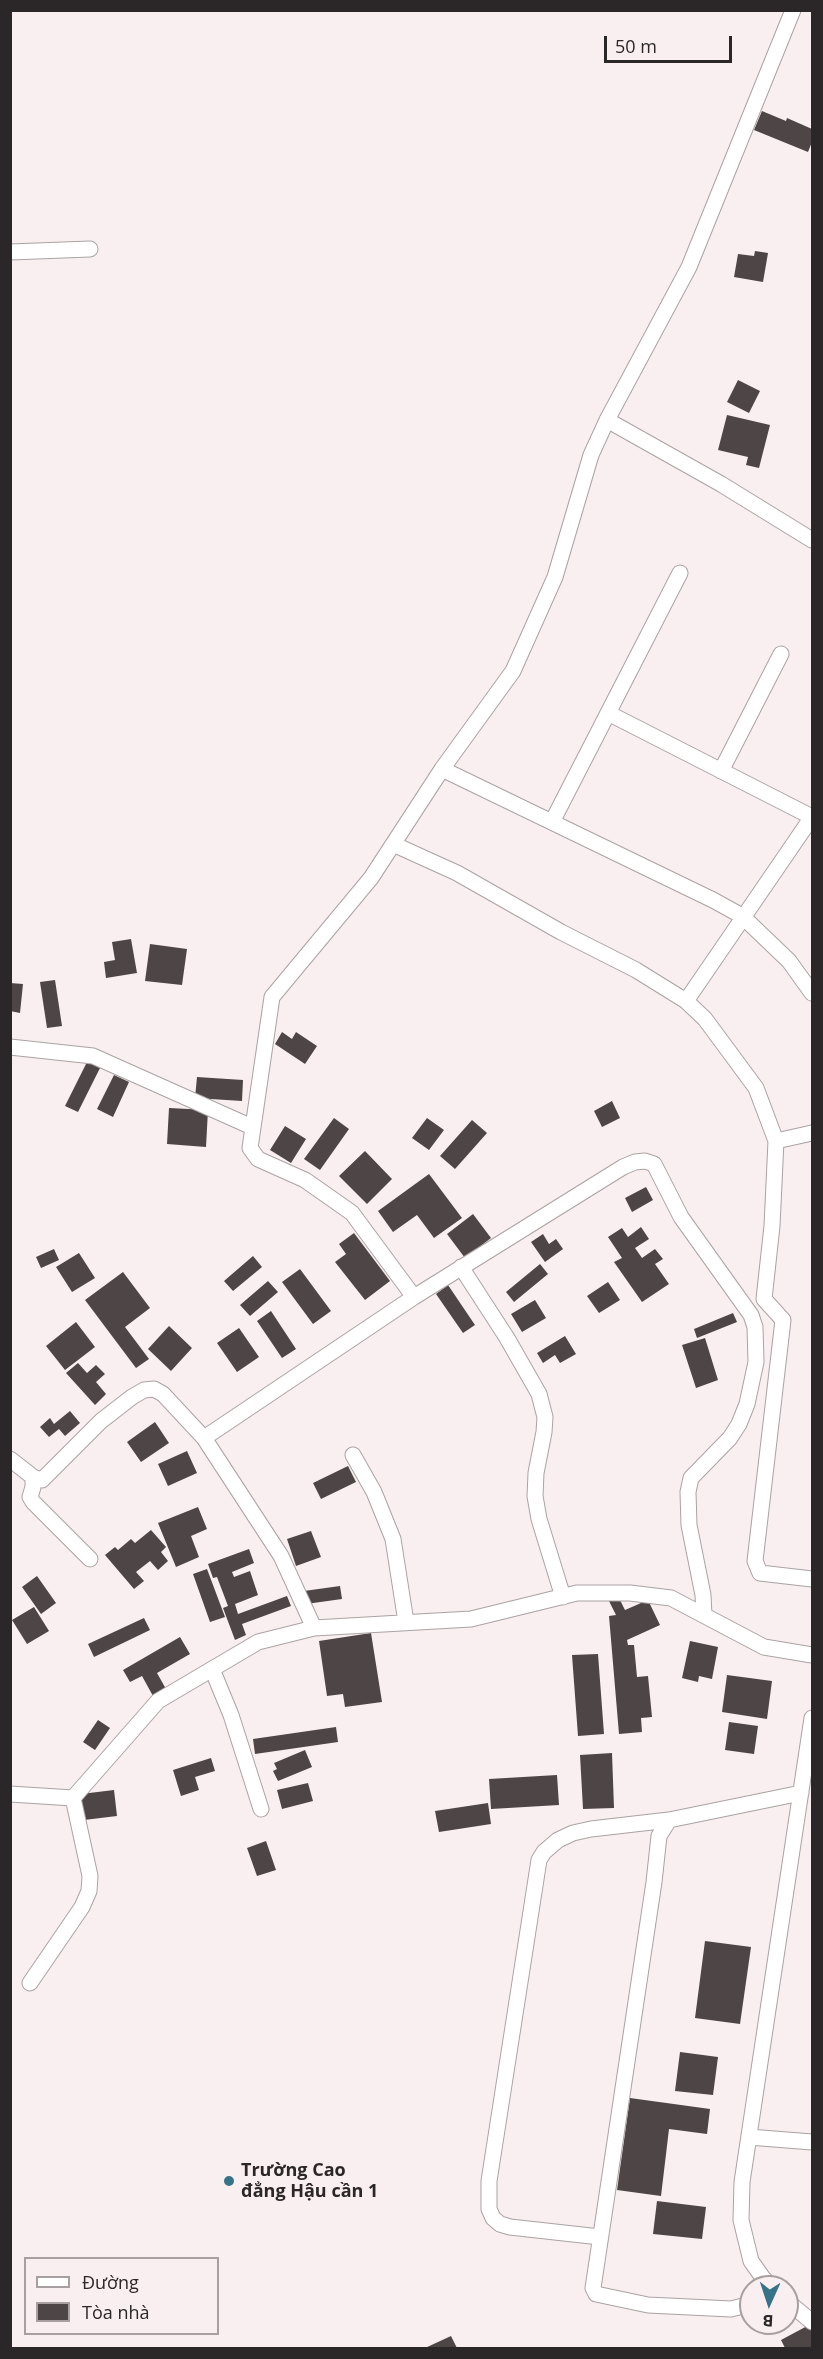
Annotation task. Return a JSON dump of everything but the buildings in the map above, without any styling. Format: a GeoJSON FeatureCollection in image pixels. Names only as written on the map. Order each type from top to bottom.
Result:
{"type":"FeatureCollection","features":[{"type":"Feature","properties":{"kind":"street"},"geometry":{"type":"LineString","coordinates":[[414,1297],[352,1212],[305,1180],[258,1159],[250,1148],[272,997],[371,878],[442,769],[513,671],[555,577],[591,455],[689,267],[793,10]]}},
{"type":"Feature","properties":{"kind":"street"},"geometry":{"type":"LineString","coordinates":[[10,252],[90,249]]}},
{"type":"Feature","properties":{"kind":"street"},"geometry":{"type":"LineString","coordinates":[[608,420],[721,484],[813,540]]}},
{"type":"Feature","properties":{"kind":"street"},"geometry":{"type":"LineString","coordinates":[[552,822],[680,573]]}},
{"type":"Feature","properties":{"kind":"street"},"geometry":{"type":"LineString","coordinates":[[721,771],[781,654]]}},
{"type":"Feature","properties":{"kind":"street"},"geometry":{"type":"LineString","coordinates":[[608,714],[813,817],[742,916],[686,1001]]}},
{"type":"Feature","properties":{"kind":"street"},"geometry":{"type":"LineString","coordinates":[[442,769],[742,916],[789,961],[813,993]]}},
{"type":"Feature","properties":{"kind":"street"},"geometry":{"type":"LineString","coordinates":[[393,844],[457,873],[561,932],[636,970],[686,1001],[705,1019],[756,1088],[776,1141],[772,1226],[764,1299],[783,1320],[755,1561],[760,1573],[813,1579]]}},
{"type":"Feature","properties":{"kind":"street"},"geometry":{"type":"LineString","coordinates":[[10,1047],[93,1056],[252,1127]]}},
{"type":"Feature","properties":{"kind":"street"},"geometry":{"type":"LineString","coordinates":[[776,1141],[813,1132]]}},
{"type":"Feature","properties":{"kind":"street"},"geometry":{"type":"LineString","coordinates":[[204,1438],[461,1266],[624,1167],[635,1162],[645,1161],[654,1164],[681,1217],[751,1315],[755,1327],[756,1362],[743,1414],[730,1438],[691,1478],[688,1492],[689,1526],[701,1581],[704,1615]]}},
{"type":"Feature","properties":{"kind":"street"},"geometry":{"type":"LineString","coordinates":[[461,1266],[507,1338],[539,1394],[544,1417],[544,1432],[536,1473],[535,1496],[539,1519],[563,1597]]}},
{"type":"Feature","properties":{"kind":"street"},"geometry":{"type":"LineString","coordinates":[[10,1459],[33,1477],[42,1480],[101,1421],[132,1397],[144,1390],[154,1389],[163,1394],[204,1438],[281,1556],[314,1628]]}},
{"type":"Feature","properties":{"kind":"street"},"geometry":{"type":"LineString","coordinates":[[353,1455],[374,1492],[393,1539],[406,1622]]}},
{"type":"Feature","properties":{"kind":"street"},"geometry":{"type":"LineString","coordinates":[[33,1477],[30,1497],[33,1502],[90,1559]]}},
{"type":"Feature","properties":{"kind":"street"},"geometry":{"type":"LineString","coordinates":[[73,1798],[158,1701],[258,1642],[314,1628],[471,1619],[577,1593],[630,1593],[671,1598],[764,1647],[813,1655]]}},
{"type":"Feature","properties":{"kind":"street"},"geometry":{"type":"LineString","coordinates":[[212,1669],[231,1715],[261,1809]]}},
{"type":"Feature","properties":{"kind":"street"},"geometry":{"type":"LineString","coordinates":[[762,2275],[751,2261],[741,2220],[742,2182],[813,1718]]}},
{"type":"Feature","properties":{"kind":"street"},"geometry":{"type":"LineString","coordinates":[[600,2237],[510,2228],[493,2218],[489,2209],[488,2189],[497,2123],[539,1860],[544,1852],[558,1840],[573,1833],[669,1821],[801,1793]]}},
{"type":"Feature","properties":{"kind":"street"},"geometry":{"type":"LineString","coordinates":[[10,1794],[73,1798]]}},
{"type":"Feature","properties":{"kind":"street"},"geometry":{"type":"LineString","coordinates":[[30,1983],[90,1892],[90,1876],[73,1798]]}},
{"type":"Feature","properties":{"kind":"street"},"geometry":{"type":"LineString","coordinates":[[669,1821],[659,1836],[593,2288],[596,2294],[648,2305],[697,2309],[739,2307]]}},
{"type":"Feature","properties":{"kind":"street"},"geometry":{"type":"LineString","coordinates":[[749,2137],[813,2142]]}},
{"type":"Feature","properties":{"kind":"street"},"geometry":{"type":"LineString","coordinates":[[799,2311],[813,2322]]}},
{"type":"Feature","properties":{"kind":"place","name":"Trường Cao đẳng Hậu cần 1"},"geometry":{"type":"Point","coordinates":[229,2181]}}]}
